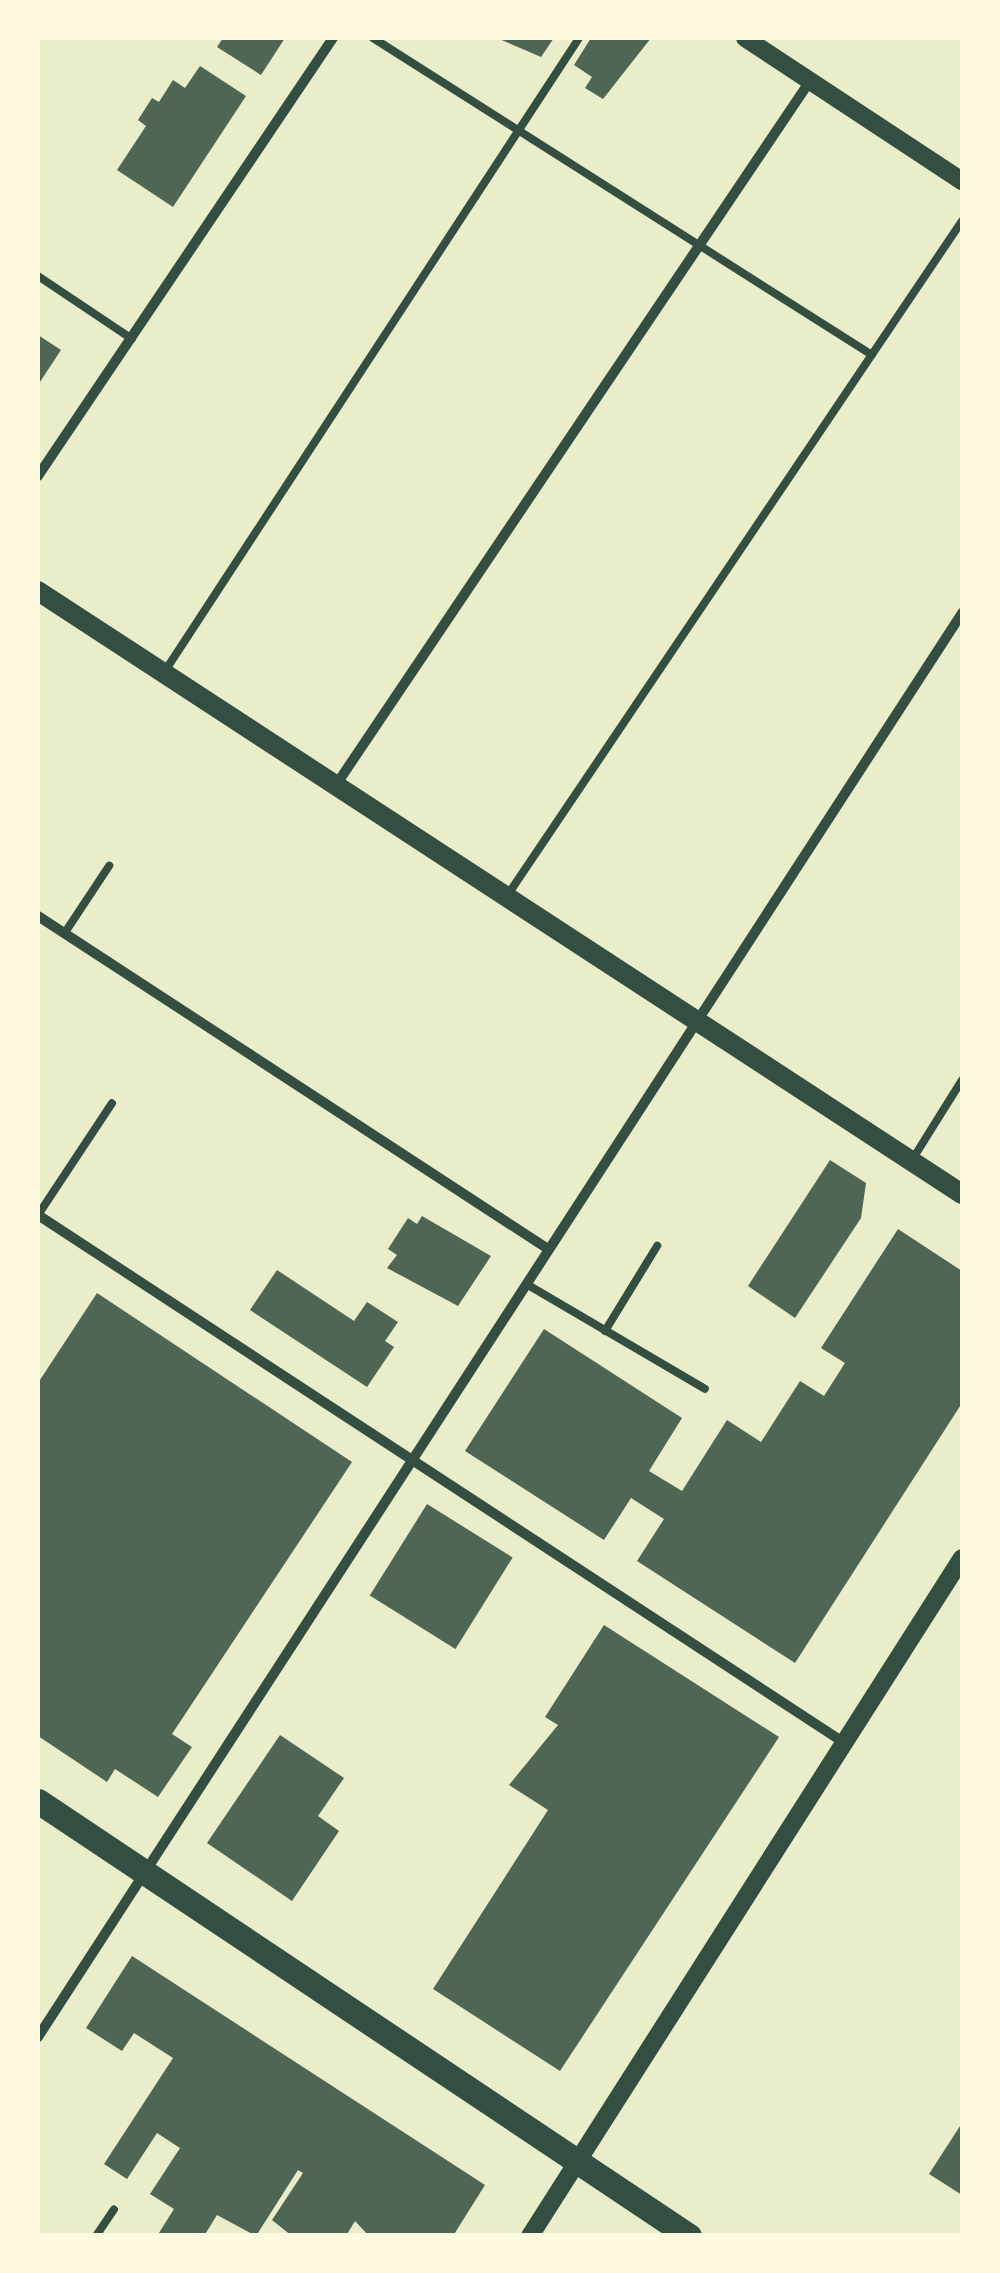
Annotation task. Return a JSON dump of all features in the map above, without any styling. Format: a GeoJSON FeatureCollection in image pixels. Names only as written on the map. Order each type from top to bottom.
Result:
{"type":"FeatureCollection","features":[{"type":"Feature","properties":{"kind":"main road"},"geometry":{"type":"LineString","coordinates":[[38,592],[962,1194]]}},
{"type":"Feature","properties":{"kind":"main road"},"geometry":{"type":"LineString","coordinates":[[38,1801],[690,2236]]}},
{"type":"Feature","properties":{"kind":"street"},"geometry":{"type":"LineString","coordinates":[[38,476],[333,38]]}},
{"type":"Feature","properties":{"kind":"street"},"geometry":{"type":"LineString","coordinates":[[745,38],[962,181]]}},
{"type":"Feature","properties":{"kind":"street"},"geometry":{"type":"LineString","coordinates":[[336,785],[810,81]]}},
{"type":"Feature","properties":{"kind":"street"},"geometry":{"type":"LineString","coordinates":[[38,2037],[962,614]]}},
{"type":"Feature","properties":{"kind":"street"},"geometry":{"type":"LineString","coordinates":[[38,916],[548,1250]]}},
{"type":"Feature","properties":{"kind":"street"},"geometry":{"type":"LineString","coordinates":[[38,1215],[843,1742]]}},
{"type":"Feature","properties":{"kind":"street"},"geometry":{"type":"LineString","coordinates":[[530,2236],[962,1558]]}},
{"type":"Feature","properties":{"kind":"lane"},"geometry":{"type":"LineString","coordinates":[[373,38],[515,132],[872,355]]}},
{"type":"Feature","properties":{"kind":"lane"},"geometry":{"type":"LineString","coordinates":[[162,675],[579,38]]}},
{"type":"Feature","properties":{"kind":"lane"},"geometry":{"type":"LineString","coordinates":[[507,896],[962,220]]}},
{"type":"Feature","properties":{"kind":"lane"},"geometry":{"type":"LineString","coordinates":[[38,276],[132,340]]}},
{"type":"Feature","properties":{"kind":"lane"},"geometry":{"type":"LineString","coordinates":[[64,934],[109,866]]}},
{"type":"Feature","properties":{"kind":"lane"},"geometry":{"type":"LineString","coordinates":[[912,1160],[962,1080]]}},
{"type":"Feature","properties":{"kind":"lane"},"geometry":{"type":"LineString","coordinates":[[38,1215],[112,1104]]}},
{"type":"Feature","properties":{"kind":"lane"},"geometry":{"type":"LineString","coordinates":[[604,1331],[657,1246]]}},
{"type":"Feature","properties":{"kind":"lane"},"geometry":{"type":"LineString","coordinates":[[528,1286],[705,1389]]}},
{"type":"Feature","properties":{"kind":"lane"},"geometry":{"type":"LineString","coordinates":[[96,2236],[114,2209]]}},
{"type":"Feature","properties":{"kind":"building"},"geometry":{"type":"Polygon","coordinates":[[[223,38],[285,38],[261,75],[217,47],[223,38]]]}},
{"type":"Feature","properties":{"kind":"building"},"geometry":{"type":"Polygon","coordinates":[[[497,38],[554,38],[541,57],[497,38]]]}},
{"type":"Feature","properties":{"kind":"building"},"geometry":{"type":"Polygon","coordinates":[[[591,38],[651,38],[603,99],[585,88],[592,77],[574,65],[591,38]]]}},
{"type":"Feature","properties":{"kind":"building"},"geometry":{"type":"Polygon","coordinates":[[[200,66],[246,96],[173,207],[117,170],[146,126],[138,120],[152,98],[159,102],[173,80],[185,88],[200,66]]]}},
{"type":"Feature","properties":{"kind":"building"},"geometry":{"type":"Polygon","coordinates":[[[38,335],[61,350],[38,385],[38,335]]]}},
{"type":"Feature","properties":{"kind":"building"},"geometry":{"type":"Polygon","coordinates":[[[830,1160],[866,1183],[861,1218],[795,1318],[748,1286],[830,1160]]]}},
{"type":"Feature","properties":{"kind":"building"},"geometry":{"type":"Polygon","coordinates":[[[422,1216],[491,1256],[458,1306],[387,1268],[397,1255],[388,1249],[408,1218],[417,1224],[422,1216]]]}},
{"type":"Feature","properties":{"kind":"building"},"geometry":{"type":"Polygon","coordinates":[[[898,1229],[962,1271],[962,1403],[795,1663],[637,1561],[664,1519],[631,1498],[604,1540],[465,1451],[544,1329],[682,1418],[649,1471],[682,1491],[727,1420],[761,1442],[800,1381],[824,1396],[845,1363],[821,1348],[898,1229]]]}},
{"type":"Feature","properties":{"kind":"building"},"geometry":{"type":"Polygon","coordinates":[[[277,1270],[354,1321],[367,1302],[398,1322],[385,1341],[394,1347],[367,1387],[250,1310],[277,1270]]]}},
{"type":"Feature","properties":{"kind":"building"},"geometry":{"type":"Polygon","coordinates":[[[97,1293],[352,1462],[172,1734],[192,1747],[158,1797],[115,1769],[107,1782],[38,1736],[38,1383],[97,1293]]]}},
{"type":"Feature","properties":{"kind":"building"},"geometry":{"type":"Polygon","coordinates":[[[427,1504],[513,1558],[455,1649],[370,1596],[427,1504]]]}},
{"type":"Feature","properties":{"kind":"building"},"geometry":{"type":"Polygon","coordinates":[[[604,1625],[779,1737],[560,2071],[433,1989],[548,1810],[509,1785],[558,1725],[545,1717],[604,1625]]]}},
{"type":"Feature","properties":{"kind":"building"},"geometry":{"type":"Polygon","coordinates":[[[280,1735],[344,1778],[318,1816],[339,1831],[292,1901],[207,1843],[280,1735]]]}},
{"type":"Feature","properties":{"kind":"building"},"geometry":{"type":"Polygon","coordinates":[[[132,1956],[485,2185],[453,2236],[369,2236],[355,2221],[346,2236],[292,2236],[272,2220],[303,2173],[298,2170],[256,2236],[217,2215],[204,2236],[157,2236],[174,2209],[150,2194],[180,2148],[157,2133],[127,2179],[104,2164],[173,2058],[134,2033],[122,2051],[86,2028],[132,1956]]]}},
{"type":"Feature","properties":{"kind":"building"},"geometry":{"type":"Polygon","coordinates":[[[962,2123],[962,2195],[929,2174],[962,2123]]]}}]}
